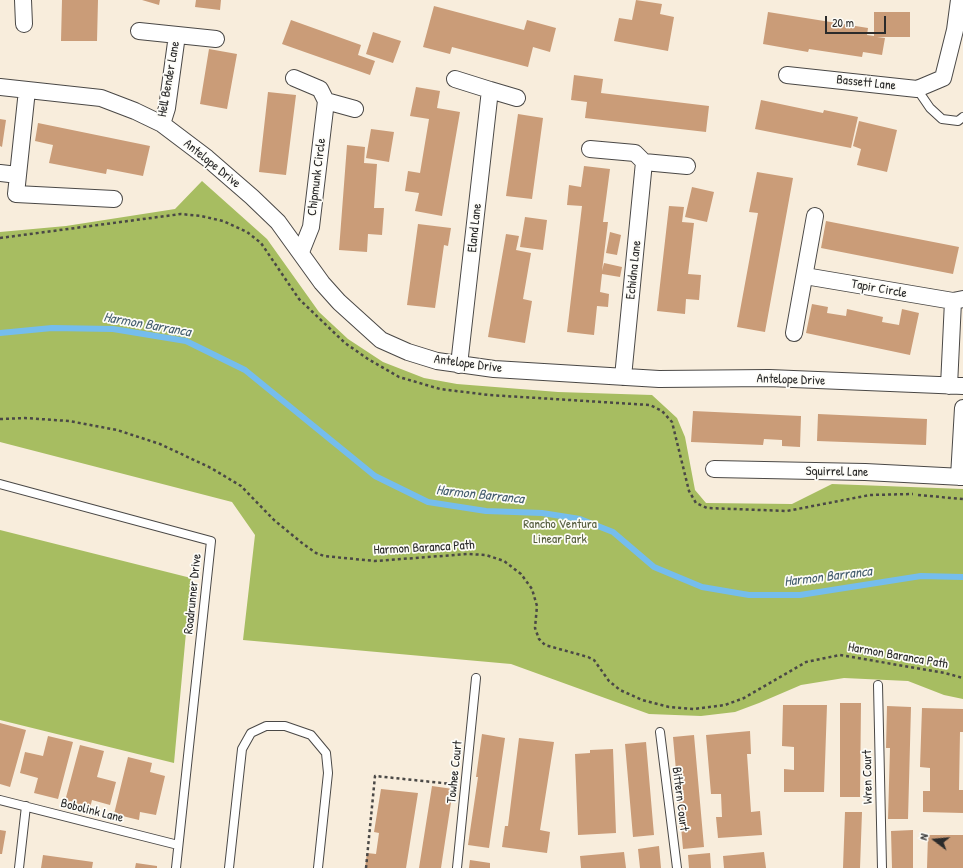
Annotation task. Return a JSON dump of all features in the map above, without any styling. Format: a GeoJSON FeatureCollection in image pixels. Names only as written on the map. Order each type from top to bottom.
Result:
{"type":"FeatureCollection","features":[{"type":"Feature","properties":{"kind":"street"},"geometry":{"type":"LineString","coordinates":[[19,0],[24,24]]}},
{"type":"Feature","properties":{"kind":"street"},"geometry":{"type":"LineString","coordinates":[[959,0],[959,34]]}},
{"type":"Feature","properties":{"kind":"street","name":"Hell Bender Lane"},"geometry":{"type":"LineString","coordinates":[[139,31],[216,39]]}},
{"type":"Feature","properties":{"kind":"street","name":"Bassett Lane"},"geometry":{"type":"LineString","coordinates":[[787,75],[917,89],[943,78],[959,34]]}},
{"type":"Feature","properties":{"kind":"street","name":"Hell Bender Lane"},"geometry":{"type":"LineString","coordinates":[[162,124],[167,108],[177,35]]}},
{"type":"Feature","properties":{"kind":"street"},"geometry":{"type":"LineString","coordinates":[[294,78],[320,89],[326,101],[355,109]]}},
{"type":"Feature","properties":{"kind":"street"},"geometry":{"type":"LineString","coordinates":[[455,79],[517,98]]}},
{"type":"Feature","properties":{"kind":"street","name":"Antelope Drive"},"geometry":{"type":"LineString","coordinates":[[0,87],[101,98],[135,111],[162,124],[207,158],[278,222],[322,283],[339,302],[381,340],[408,352],[437,361],[459,365],[623,377],[659,379],[769,378],[956,386]]}},
{"type":"Feature","properties":{"kind":"street"},"geometry":{"type":"LineString","coordinates":[[27,90],[16,194],[114,199]]}},
{"type":"Feature","properties":{"kind":"street","name":"Eland Lane"},"geometry":{"type":"LineString","coordinates":[[459,365],[490,90]]}},
{"type":"Feature","properties":{"kind":"street","name":"Chipmunk Circle"},"geometry":{"type":"LineString","coordinates":[[301,252],[311,227],[326,101]]}},
{"type":"Feature","properties":{"kind":"street"},"geometry":{"type":"LineString","coordinates":[[590,149],[635,153],[644,162],[687,166]]}},
{"type":"Feature","properties":{"kind":"street","name":"Echidna Lane"},"geometry":{"type":"LineString","coordinates":[[623,377],[644,162]]}},
{"type":"Feature","properties":{"kind":"street"},"geometry":{"type":"LineString","coordinates":[[0,173],[18,174]]}},
{"type":"Feature","properties":{"kind":"street"},"geometry":{"type":"LineString","coordinates":[[794,333],[815,216]]}},
{"type":"Feature","properties":{"kind":"street","name":"Tapir Circle"},"geometry":{"type":"LineString","coordinates":[[805,276],[958,300],[956,386]]}},
{"type":"Feature","properties":{"kind":"street","name":"Squirrel Lane"},"geometry":{"type":"LineString","coordinates":[[714,469],[865,472],[961,477],[963,408]]}},
{"type":"Feature","properties":{"kind":"lane"},"geometry":{"type":"LineString","coordinates":[[917,89],[930,108],[942,119],[958,121],[963,118]]}},
{"type":"Feature","properties":{"kind":"lane","name":"Roadrunner Drive"},"geometry":{"type":"LineString","coordinates":[[0,484],[211,541],[176,868]]}},
{"type":"Feature","properties":{"kind":"lane","name":"Towhee Court"},"geometry":{"type":"LineString","coordinates":[[457,868],[476,678]]}},
{"type":"Feature","properties":{"kind":"lane","name":"Wren Court"},"geometry":{"type":"LineString","coordinates":[[878,685],[882,868]]}},
{"type":"Feature","properties":{"kind":"lane"},"geometry":{"type":"LineString","coordinates":[[229,868],[242,749],[251,733],[266,726],[285,726],[311,735],[326,753],[328,773],[318,868]]}},
{"type":"Feature","properties":{"kind":"lane","name":"Bittern Court"},"geometry":{"type":"LineString","coordinates":[[660,732],[677,868]]}},
{"type":"Feature","properties":{"kind":"lane","name":"Bobolink Lane"},"geometry":{"type":"LineString","coordinates":[[0,800],[178,845]]}},
{"type":"Feature","properties":{"kind":"lane"},"geometry":{"type":"LineString","coordinates":[[19,868],[26,806]]}},
{"type":"Feature","properties":{"kind":"path","name":"Harmon Baranca Path"},"geometry":{"type":"LineString","coordinates":[[0,419],[25,418],[69,421],[117,430],[160,444],[211,468],[241,486],[274,520],[302,543],[324,556],[375,561],[405,560],[468,554],[486,555],[504,562],[521,574],[532,589],[537,606],[536,628],[539,639],[545,645],[594,660],[609,681],[620,690],[642,700],[669,707],[694,709],[725,705],[744,698],[806,662],[840,655],[963,678]]}},
{"type":"Feature","properties":{"kind":"path"},"geometry":{"type":"LineString","coordinates":[[366,868],[375,776],[465,785]]}},
{"type":"Feature","properties":{"kind":"green space","name":"Rancho Ventura Linear Park"},"geometry":{"type":"Polygon","coordinates":[[[202,181],[267,239],[319,312],[348,339],[383,362],[424,378],[457,384],[558,392],[652,395],[677,418],[685,437],[695,490],[706,503],[792,504],[832,484],[963,489],[963,699],[944,695],[908,681],[844,678],[801,685],[735,712],[701,716],[649,714],[511,664],[243,640],[255,535],[232,502],[0,442],[0,232],[66,226],[175,209],[202,181]]]}},
{"type":"Feature","properties":{"kind":"green space"},"geometry":{"type":"Polygon","coordinates":[[[0,530],[191,578],[174,763],[0,720],[0,530]]]}},
{"type":"Feature","properties":{"kind":"building"},"geometry":{"type":"Polygon","coordinates":[[[62,0],[98,0],[97,41],[61,41],[62,0]]]}},
{"type":"Feature","properties":{"kind":"building"},"geometry":{"type":"Polygon","coordinates":[[[142,0],[160,0],[159,5],[142,0]]]}},
{"type":"Feature","properties":{"kind":"building"},"geometry":{"type":"Polygon","coordinates":[[[196,0],[221,0],[220,10],[195,7],[196,0]]]}},
{"type":"Feature","properties":{"kind":"building"},"geometry":{"type":"Polygon","coordinates":[[[636,0],[662,4],[660,14],[674,17],[668,51],[614,41],[619,18],[632,20],[636,0]]]}},
{"type":"Feature","properties":{"kind":"building"},"geometry":{"type":"Polygon","coordinates":[[[434,6],[524,30],[527,20],[556,28],[550,52],[533,47],[528,67],[452,47],[450,54],[423,47],[434,6]]]}},
{"type":"Feature","properties":{"kind":"building"},"geometry":{"type":"Polygon","coordinates":[[[768,12],[868,28],[867,35],[874,36],[874,12],[910,12],[910,37],[877,37],[885,38],[882,55],[863,52],[862,57],[809,49],[808,52],[763,44],[768,12]]]}},
{"type":"Feature","properties":{"kind":"building"},"geometry":{"type":"Polygon","coordinates":[[[291,20],[361,45],[358,55],[375,61],[370,75],[282,44],[291,20]]]}},
{"type":"Feature","properties":{"kind":"building"},"geometry":{"type":"Polygon","coordinates":[[[373,32],[401,41],[393,63],[366,54],[373,32]]]}},
{"type":"Feature","properties":{"kind":"building"},"geometry":{"type":"Polygon","coordinates":[[[209,49],[237,54],[227,109],[200,104],[209,49]]]}},
{"type":"Feature","properties":{"kind":"building"},"geometry":{"type":"Polygon","coordinates":[[[574,75],[603,79],[601,93],[709,106],[706,132],[585,118],[587,102],[571,100],[574,75]]]}},
{"type":"Feature","properties":{"kind":"building"},"geometry":{"type":"Polygon","coordinates":[[[416,87],[440,91],[437,108],[460,112],[442,216],[415,211],[419,193],[405,191],[408,171],[420,173],[429,119],[410,116],[416,87]]]}},
{"type":"Feature","properties":{"kind":"building"},"geometry":{"type":"Polygon","coordinates":[[[268,92],[296,95],[286,175],[259,172],[268,92]]]}},
{"type":"Feature","properties":{"kind":"building"},"geometry":{"type":"Polygon","coordinates":[[[761,100],[823,113],[824,110],[858,117],[851,148],[755,129],[761,100]]]}},
{"type":"Feature","properties":{"kind":"building"},"geometry":{"type":"Polygon","coordinates":[[[518,114],[543,118],[532,199],[506,196],[518,114]]]}},
{"type":"Feature","properties":{"kind":"building"},"geometry":{"type":"Polygon","coordinates":[[[0,119],[6,120],[2,147],[0,146],[0,119]]]}},
{"type":"Feature","properties":{"kind":"building"},"geometry":{"type":"Polygon","coordinates":[[[859,121],[897,130],[887,172],[857,165],[861,149],[853,146],[859,121]]]}},
{"type":"Feature","properties":{"kind":"building"},"geometry":{"type":"Polygon","coordinates":[[[38,123],[150,146],[143,176],[107,169],[106,174],[49,163],[53,145],[35,141],[38,123]]]}},
{"type":"Feature","properties":{"kind":"building"},"geometry":{"type":"Polygon","coordinates":[[[371,129],[394,132],[389,162],[366,158],[371,129]]]}},
{"type":"Feature","properties":{"kind":"building"},"geometry":{"type":"Polygon","coordinates":[[[347,145],[365,147],[364,163],[377,164],[374,208],[384,208],[382,235],[368,234],[367,252],[339,250],[347,145]]]}},
{"type":"Feature","properties":{"kind":"building"},"geometry":{"type":"Polygon","coordinates":[[[584,166],[610,169],[603,222],[608,222],[602,271],[604,263],[622,267],[620,277],[602,274],[600,292],[609,294],[608,307],[597,306],[594,335],[567,332],[582,206],[567,205],[569,185],[581,187],[584,166]]]}},
{"type":"Feature","properties":{"kind":"building"},"geometry":{"type":"Polygon","coordinates":[[[757,172],[793,178],[765,332],[737,327],[758,213],[749,212],[757,172]]]}},
{"type":"Feature","properties":{"kind":"building"},"geometry":{"type":"Polygon","coordinates":[[[692,187],[714,192],[707,222],[685,217],[692,187]]]}},
{"type":"Feature","properties":{"kind":"building"},"geometry":{"type":"Polygon","coordinates":[[[669,206],[684,207],[682,222],[694,223],[688,274],[701,275],[699,300],[686,299],[685,314],[657,311],[669,206]]]}},
{"type":"Feature","properties":{"kind":"building"},"geometry":{"type":"Polygon","coordinates":[[[525,217],[547,220],[543,250],[520,247],[525,217]]]}},
{"type":"Feature","properties":{"kind":"building"},"geometry":{"type":"Polygon","coordinates":[[[826,221],[959,247],[953,274],[821,248],[826,221]]]}},
{"type":"Feature","properties":{"kind":"building"},"geometry":{"type":"Polygon","coordinates":[[[418,224],[451,228],[448,246],[444,245],[435,308],[407,305],[418,224]]]}},
{"type":"Feature","properties":{"kind":"building"},"geometry":{"type":"Polygon","coordinates":[[[610,232],[621,235],[617,255],[606,253],[610,232]]]}},
{"type":"Feature","properties":{"kind":"building"},"geometry":{"type":"Polygon","coordinates":[[[506,234],[519,236],[516,250],[531,253],[523,299],[532,301],[525,343],[488,337],[506,234]]]}},
{"type":"Feature","properties":{"kind":"building"},"geometry":{"type":"Polygon","coordinates":[[[812,304],[828,307],[827,313],[846,316],[847,309],[883,317],[882,322],[899,325],[902,309],[919,313],[910,355],[806,333],[812,304]]]}},
{"type":"Feature","properties":{"kind":"building"},"geometry":{"type":"Polygon","coordinates":[[[693,411],[801,416],[800,447],[782,446],[782,440],[764,439],[763,445],[691,442],[693,411]]]}},
{"type":"Feature","properties":{"kind":"building"},"geometry":{"type":"Polygon","coordinates":[[[818,414],[927,419],[926,445],[817,441],[818,414]]]}},
{"type":"Feature","properties":{"kind":"building"},"geometry":{"type":"Polygon","coordinates":[[[840,703],[861,703],[860,797],[840,797],[840,703]]]}},
{"type":"Feature","properties":{"kind":"building"},"geometry":{"type":"Polygon","coordinates":[[[783,705],[827,705],[824,792],[784,792],[784,769],[794,770],[794,747],[782,746],[783,705]]]}},
{"type":"Feature","properties":{"kind":"building"},"geometry":{"type":"Polygon","coordinates":[[[887,706],[911,707],[908,819],[888,819],[890,748],[886,748],[887,706]]]}},
{"type":"Feature","properties":{"kind":"building"},"geometry":{"type":"Polygon","coordinates":[[[922,708],[963,709],[963,732],[960,732],[959,790],[963,790],[963,813],[923,812],[923,791],[930,791],[930,768],[920,767],[922,708]]]}},
{"type":"Feature","properties":{"kind":"building"},"geometry":{"type":"Polygon","coordinates":[[[0,723],[26,730],[10,787],[0,784],[0,723]]]}},
{"type":"Feature","properties":{"kind":"building"},"geometry":{"type":"Polygon","coordinates":[[[750,731],[751,754],[747,754],[751,812],[760,811],[762,835],[718,838],[716,817],[722,817],[721,794],[711,794],[706,735],[750,731]]]}},
{"type":"Feature","properties":{"kind":"building"},"geometry":{"type":"Polygon","coordinates":[[[482,734],[505,738],[489,848],[468,845],[478,777],[476,777],[482,734]]]}},
{"type":"Feature","properties":{"kind":"building"},"geometry":{"type":"Polygon","coordinates":[[[694,735],[704,847],[683,849],[673,737],[694,735]]]}},
{"type":"Feature","properties":{"kind":"building"},"geometry":{"type":"Polygon","coordinates":[[[48,736],[73,742],[58,799],[34,793],[38,778],[20,773],[25,752],[43,756],[48,736]]]}},
{"type":"Feature","properties":{"kind":"building"},"geometry":{"type":"Polygon","coordinates":[[[519,738],[554,742],[540,830],[550,832],[547,853],[502,847],[505,826],[508,826],[519,738]]]}},
{"type":"Feature","properties":{"kind":"building"},"geometry":{"type":"Polygon","coordinates":[[[646,742],[654,835],[633,837],[625,744],[646,742]]]}},
{"type":"Feature","properties":{"kind":"building"},"geometry":{"type":"Polygon","coordinates":[[[80,745],[104,751],[97,777],[116,782],[110,805],[92,800],[90,808],[65,801],[80,745]]]}},
{"type":"Feature","properties":{"kind":"building"},"geometry":{"type":"Polygon","coordinates":[[[613,749],[616,833],[578,835],[575,754],[590,753],[590,750],[613,749]]]}},
{"type":"Feature","properties":{"kind":"building"},"geometry":{"type":"Polygon","coordinates":[[[128,757],[152,763],[150,772],[165,776],[156,815],[140,812],[139,820],[114,814],[128,757]]]}},
{"type":"Feature","properties":{"kind":"building"},"geometry":{"type":"Polygon","coordinates":[[[432,786],[453,789],[441,868],[419,868],[432,786]]]}},
{"type":"Feature","properties":{"kind":"building"},"geometry":{"type":"Polygon","coordinates":[[[381,789],[418,793],[406,868],[365,868],[367,853],[376,854],[379,833],[374,832],[381,789]]]}},
{"type":"Feature","properties":{"kind":"building"},"geometry":{"type":"Polygon","coordinates":[[[845,812],[862,812],[860,868],[843,868],[845,812]]]}},
{"type":"Feature","properties":{"kind":"building"},"geometry":{"type":"Polygon","coordinates":[[[0,830],[6,831],[2,854],[0,854],[0,830]]]}},
{"type":"Feature","properties":{"kind":"building"},"geometry":{"type":"Polygon","coordinates":[[[913,830],[913,868],[892,868],[891,831],[913,830]]]}},
{"type":"Feature","properties":{"kind":"building"},"geometry":{"type":"Polygon","coordinates":[[[928,835],[963,835],[963,868],[927,868],[928,835]]]}},
{"type":"Feature","properties":{"kind":"building"},"geometry":{"type":"Polygon","coordinates":[[[659,846],[661,868],[640,868],[638,849],[659,846]]]}},
{"type":"Feature","properties":{"kind":"building"},"geometry":{"type":"Polygon","coordinates":[[[624,852],[626,868],[581,868],[580,856],[624,852]]]}},
{"type":"Feature","properties":{"kind":"building"},"geometry":{"type":"Polygon","coordinates":[[[764,852],[766,868],[724,868],[723,856],[764,852]]]}},
{"type":"Feature","properties":{"kind":"building"},"geometry":{"type":"Polygon","coordinates":[[[710,853],[711,868],[689,868],[688,855],[710,853]]]}},
{"type":"Feature","properties":{"kind":"building"},"geometry":{"type":"Polygon","coordinates":[[[43,855],[93,862],[92,868],[41,868],[43,855]]]}},
{"type":"Feature","properties":{"kind":"building"},"geometry":{"type":"Polygon","coordinates":[[[470,860],[490,863],[490,868],[469,868],[470,860]]]}},
{"type":"Feature","properties":{"kind":"building"},"geometry":{"type":"Polygon","coordinates":[[[136,863],[157,866],[157,868],[135,868],[136,863]]]}},
{"type":"Feature","properties":{"kind":"waterway","name":"Harmon Barranca"},"geometry":{"type":"LineString","coordinates":[[0,333],[52,328],[113,329],[186,341],[245,370],[375,476],[428,502],[486,511],[542,513],[580,519],[613,532],[654,567],[702,587],[749,595],[800,595],[921,576],[963,577]]}}]}
